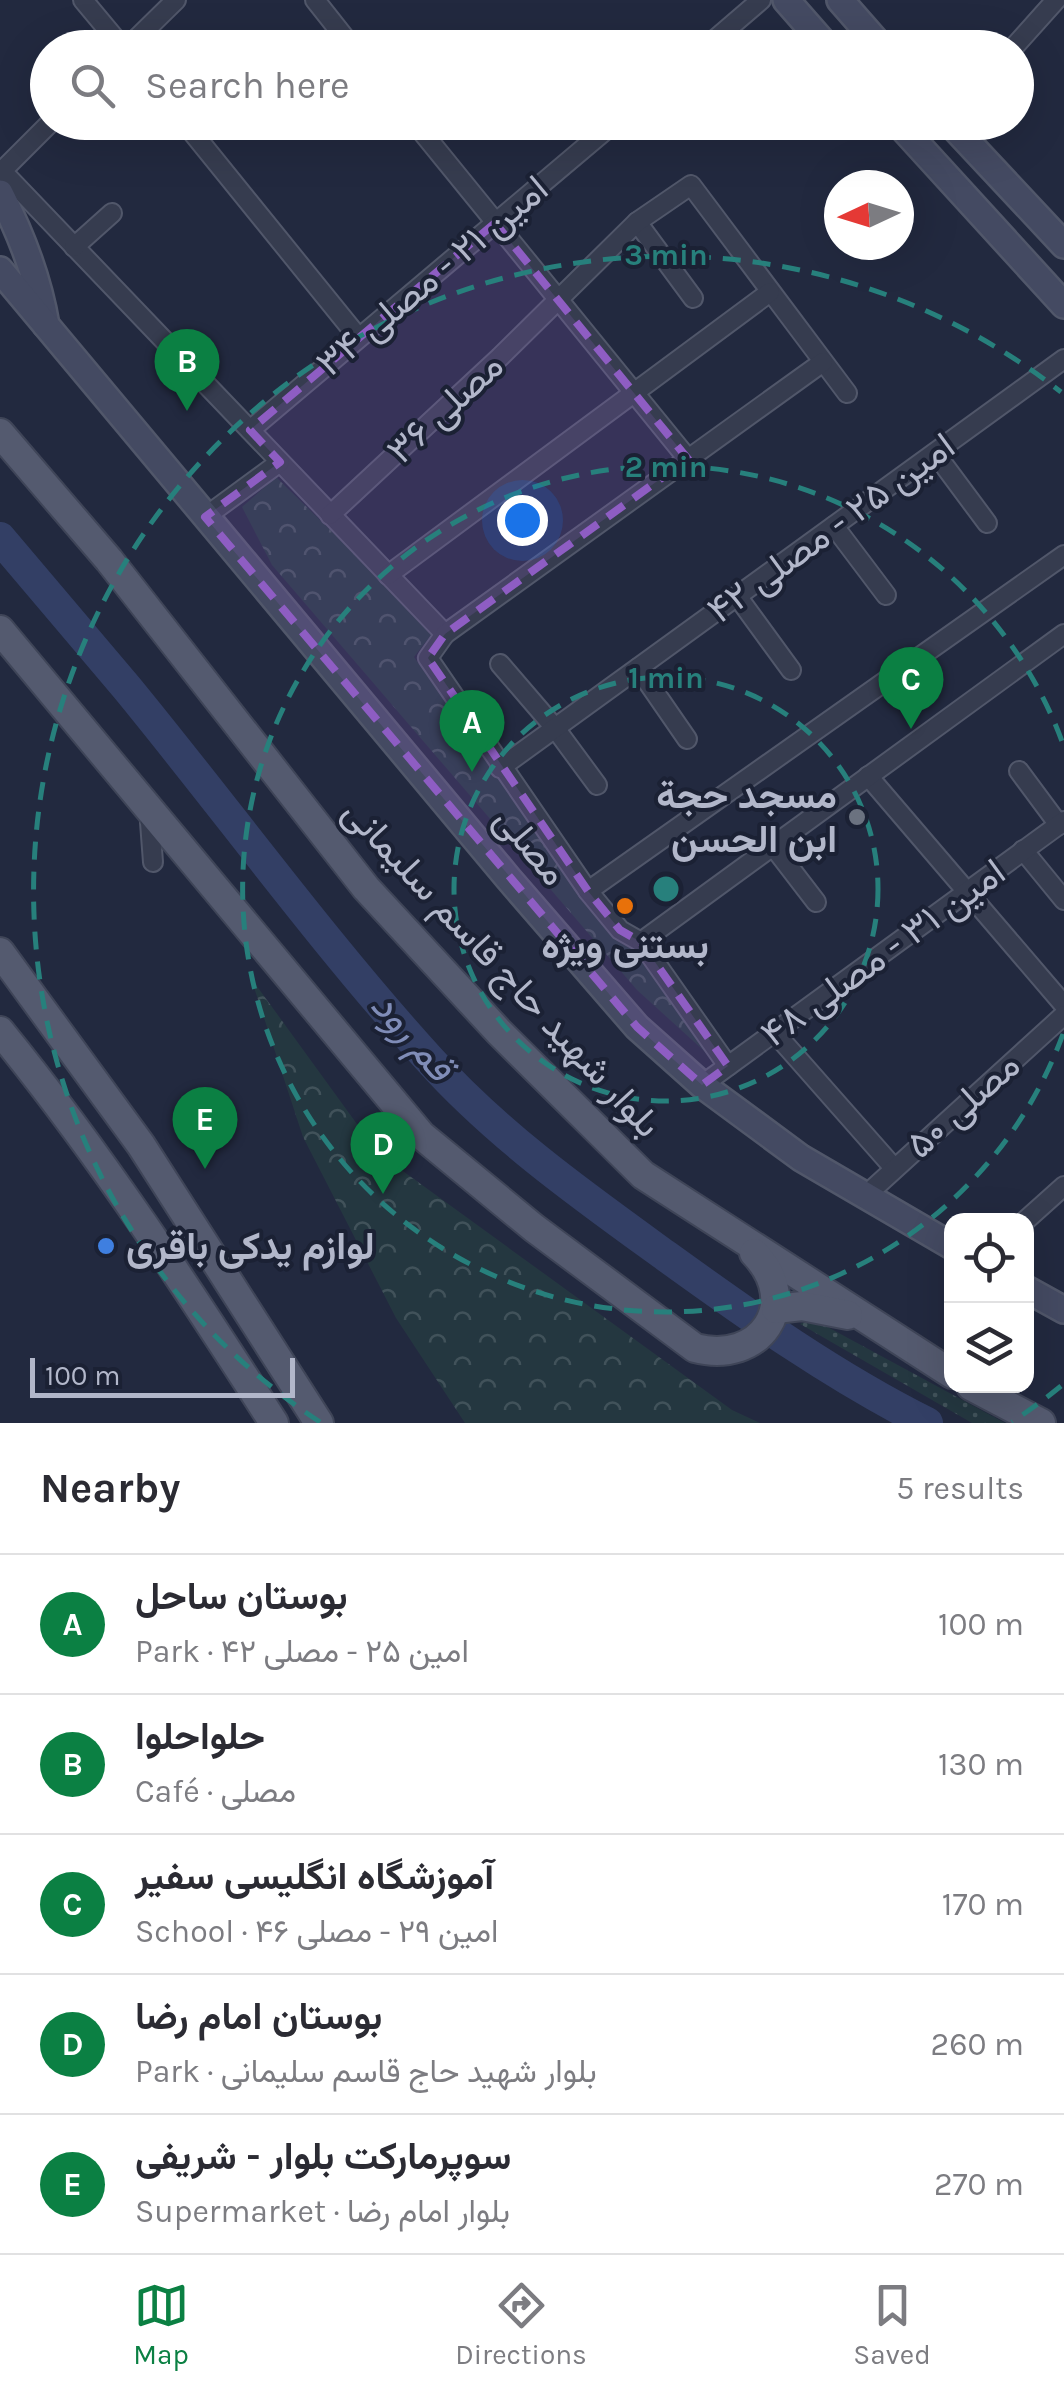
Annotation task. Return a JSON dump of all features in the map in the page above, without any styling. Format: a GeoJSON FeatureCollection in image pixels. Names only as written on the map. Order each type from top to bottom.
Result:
{"type":"FeatureCollection","features":[{"type":"Feature","properties":{"kind":"main road"},"geometry":{"type":"LineString","coordinates":[[786,0],[812,30]]}},
{"type":"Feature","properties":{"kind":"main road"},"geometry":{"type":"LineString","coordinates":[[840,0],[866,30]]}},
{"type":"Feature","properties":{"kind":"main road"},"geometry":{"type":"LineString","coordinates":[[913,140],[1064,306]]}},
{"type":"Feature","properties":{"kind":"main road"},"geometry":{"type":"LineString","coordinates":[[967,140],[1064,245]]}},
{"type":"Feature","properties":{"kind":"main road"},"geometry":{"type":"LineString","coordinates":[[1,182],[40,286],[46,325]]}},
{"type":"Feature","properties":{"kind":"main road","name":"مصلی"},"geometry":{"type":"LineString","coordinates":[[0,270],[508,878],[637,1026],[702,1085],[802,1158],[944,1241]]}},
{"type":"Feature","properties":{"kind":"main road","name":"بلوار شهید حاج قاسم سلیمانی"},"geometry":{"type":"LineString","coordinates":[[0,433],[109,560],[380,902],[499,1032],[644,1175],[944,1369]]}},
{"type":"Feature","properties":{"kind":"main road"},"geometry":{"type":"LineString","coordinates":[[0,630],[421,1134],[534,1228],[695,1348],[712,1352],[741,1350],[754,1340],[776,1310],[790,1306],[816,1307],[870,1321]]}},
{"type":"Feature","properties":{"kind":"main road"},"geometry":{"type":"LineString","coordinates":[[0,952],[141,1145],[319,1423]]}},
{"type":"Feature","properties":{"kind":"main road"},"geometry":{"type":"LineString","coordinates":[[0,1031],[66,1114],[181,1278],[274,1423]]}},
{"type":"Feature","properties":{"kind":"main road"},"geometry":{"type":"LineString","coordinates":[[736,1234],[774,1279],[776,1310]]}},
{"type":"Feature","properties":{"kind":"main road"},"geometry":{"type":"LineString","coordinates":[[1034,1293],[1064,1310]]}},
{"type":"Feature","properties":{"kind":"main road"},"geometry":{"type":"LineString","coordinates":[[984,1393],[1042,1423]]}},
{"type":"Feature","properties":{"kind":"street"},"geometry":{"type":"LineString","coordinates":[[82,0],[109,30]]}},
{"type":"Feature","properties":{"kind":"street"},"geometry":{"type":"LineString","coordinates":[[144,30],[176,0]]}},
{"type":"Feature","properties":{"kind":"street"},"geometry":{"type":"LineString","coordinates":[[315,0],[339,30]]}},
{"type":"Feature","properties":{"kind":"street"},"geometry":{"type":"LineString","coordinates":[[726,30],[762,0]]}},
{"type":"Feature","properties":{"kind":"street"},"geometry":{"type":"LineString","coordinates":[[1029,30],[1056,0]]}},
{"type":"Feature","properties":{"kind":"street"},"geometry":{"type":"LineString","coordinates":[[36,140],[1,182],[74,247],[445,634]]}},
{"type":"Feature","properties":{"kind":"street"},"geometry":{"type":"LineString","coordinates":[[198,140],[358,338]]}},
{"type":"Feature","properties":{"kind":"street"},"geometry":{"type":"LineString","coordinates":[[428,140],[688,459]]}},
{"type":"Feature","properties":{"kind":"street","name":"امین ۲۱ - مصلی ۳۴"},"geometry":{"type":"LineString","coordinates":[[250,430],[594,140]]}},
{"type":"Feature","properties":{"kind":"street","name":"مصلی ۳۶"},"geometry":{"type":"LineString","coordinates":[[330,514],[637,222],[691,186],[770,292]]}},
{"type":"Feature","properties":{"kind":"street"},"geometry":{"type":"LineString","coordinates":[[74,247],[112,212]]}},
{"type":"Feature","properties":{"kind":"street"},"geometry":{"type":"LineString","coordinates":[[637,222],[693,298]]}},
{"type":"Feature","properties":{"kind":"street"},"geometry":{"type":"LineString","coordinates":[[388,575],[770,292],[847,393]]}},
{"type":"Feature","properties":{"kind":"street","name":"امین ۲۵ - مصلی ۴۲"},"geometry":{"type":"LineString","coordinates":[[500,768],[1064,359]]}},
{"type":"Feature","properties":{"kind":"street"},"geometry":{"type":"LineString","coordinates":[[728,1066],[642,942],[620,930],[588,891],[428,658],[445,634],[824,362]]}},
{"type":"Feature","properties":{"kind":"street"},"geometry":{"type":"LineString","coordinates":[[934,453],[988,523]]}},
{"type":"Feature","properties":{"kind":"street"},"geometry":{"type":"LineString","coordinates":[[204,516],[280,462]]}},
{"type":"Feature","properties":{"kind":"street"},"geometry":{"type":"LineString","coordinates":[[834,526],[886,595]]}},
{"type":"Feature","properties":{"kind":"street"},"geometry":{"type":"LineString","coordinates":[[588,891],[1064,554]]}},
{"type":"Feature","properties":{"kind":"street"},"geometry":{"type":"LineString","coordinates":[[737,596],[791,670]]}},
{"type":"Feature","properties":{"kind":"street"},"geometry":{"type":"LineString","coordinates":[[642,942],[1064,634]]}},
{"type":"Feature","properties":{"kind":"street"},"geometry":{"type":"LineString","coordinates":[[500,664],[597,785]]}},
{"type":"Feature","properties":{"kind":"street"},"geometry":{"type":"LineString","coordinates":[[638,668],[687,740]]}},
{"type":"Feature","properties":{"kind":"street"},"geometry":{"type":"LineString","coordinates":[[1020,771],[1061,823]]}},
{"type":"Feature","properties":{"kind":"street"},"geometry":{"type":"LineString","coordinates":[[868,776],[1062,1003]]}},
{"type":"Feature","properties":{"kind":"street"},"geometry":{"type":"LineString","coordinates":[[149,808],[153,862]]}},
{"type":"Feature","properties":{"kind":"street","name":"امین ۳۱ - مصلی ۴۸"},"geometry":{"type":"LineString","coordinates":[[702,1085],[1061,823]]}},
{"type":"Feature","properties":{"kind":"street"},"geometry":{"type":"LineString","coordinates":[[773,846],[816,902]]}},
{"type":"Feature","properties":{"kind":"street"},"geometry":{"type":"LineString","coordinates":[[1022,850],[1064,900]]}},
{"type":"Feature","properties":{"kind":"street","name":"مصلی ۵۰"},"geometry":{"type":"LineString","coordinates":[[864,1196],[1062,1003]]}},
{"type":"Feature","properties":{"kind":"street"},"geometry":{"type":"LineString","coordinates":[[775,1033],[894,1168]]}},
{"type":"Feature","properties":{"kind":"street"},"geometry":{"type":"LineString","coordinates":[[1034,1213],[1064,1186]]}},
{"type":"Feature","properties":{"kind":"highlighted area"},"geometry":{"type":"Polygon","coordinates":[[[495,223],[688,459],[445,634],[428,658],[588,891],[620,930],[641,942],[728,1066],[702,1085],[637,1027],[205,517],[280,462],[250,430],[495,223]]]}},
{"type":"Feature","properties":{"kind":"green space"},"geometry":{"type":"Polygon","coordinates":[[[276,477],[434,631],[414,657],[577,888],[619,942],[641,954],[713,1059],[637,990],[272,565],[242,507],[276,477]]]}},
{"type":"Feature","properties":{"kind":"green space"},"geometry":{"type":"Polygon","coordinates":[[[251,978],[378,1153],[732,1410],[760,1423],[465,1423],[396,1318],[303,1137],[251,978]]]}},
{"type":"Feature","properties":{"kind":"green space"},"geometry":{"type":"Polygon","coordinates":[[[811,1318],[1005,1423],[972,1423],[800,1324],[811,1318]]]}},
{"type":"Feature","properties":{"kind":"waterway","name":"قم رود"},"geometry":{"type":"LineString","coordinates":[[0,538],[127,688],[350,968],[428,1058],[483,1113],[572,1187],[729,1301],[826,1366],[927,1423]]}},
{"type":"Feature","properties":{"kind":"place","name":"حلواحلوا"},"geometry":{"type":"Point","coordinates":[187,411]}},
{"type":"Feature","properties":{"kind":"place","name":"آموزشگاه انگلیسی سفیر"},"geometry":{"type":"Point","coordinates":[911,729]}},
{"type":"Feature","properties":{"kind":"place","name":"بوستان ساحل"},"geometry":{"type":"Point","coordinates":[472,772]}},
{"type":"Feature","properties":{"kind":"place","name":"مسجد حجة ابن الحسن"},"geometry":{"type":"Point","coordinates":[857,817]}},
{"type":"Feature","properties":{"kind":"place","name":"بستنی ویژه"},"geometry":{"type":"Point","coordinates":[625,906]}},
{"type":"Feature","properties":{"kind":"place","name":"سوپرمارکت بلوار - شریفی"},"geometry":{"type":"Point","coordinates":[205,1169]}},
{"type":"Feature","properties":{"kind":"place","name":"بوستان امام رضا"},"geometry":{"type":"Point","coordinates":[383,1194]}},
{"type":"Feature","properties":{"kind":"place","name":"لوازم یدکی باقری"},"geometry":{"type":"Point","coordinates":[106,1246]}}]}
